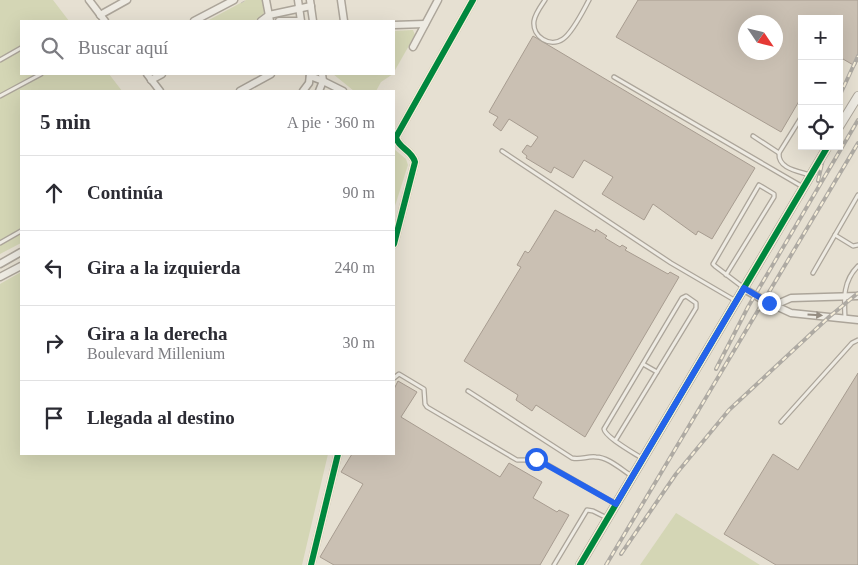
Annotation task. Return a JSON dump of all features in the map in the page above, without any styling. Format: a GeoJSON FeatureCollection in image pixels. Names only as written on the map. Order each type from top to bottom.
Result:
{"type":"FeatureCollection","features":[{"type":"Feature","properties":{"kind":"street"},"geometry":{"type":"LineString","coordinates":[[89,0],[103,18],[127,0]]}},
{"type":"Feature","properties":{"kind":"street"},"geometry":{"type":"LineString","coordinates":[[196,20],[234,0]]}},
{"type":"Feature","properties":{"kind":"street"},"geometry":{"type":"LineString","coordinates":[[266,0],[270,18],[310,3],[314,20]]}},
{"type":"Feature","properties":{"kind":"street"},"geometry":{"type":"LineString","coordinates":[[298,0],[301,20]]}},
{"type":"Feature","properties":{"kind":"street"},"geometry":{"type":"LineString","coordinates":[[341,0],[344,20]]}},
{"type":"Feature","properties":{"kind":"street"},"geometry":{"type":"LineString","coordinates":[[413,47],[438,0]]}},
{"type":"Feature","properties":{"kind":"street"},"geometry":{"type":"LineString","coordinates":[[395,240],[415,162],[412,155],[399,144],[396,137],[473,0]]}},
{"type":"Feature","properties":{"kind":"street"},"geometry":{"type":"LineString","coordinates":[[395,25],[425,24]]}},
{"type":"Feature","properties":{"kind":"street"},"geometry":{"type":"LineString","coordinates":[[242,90],[270,75]]}},
{"type":"Feature","properties":{"kind":"street"},"geometry":{"type":"LineString","coordinates":[[304,90],[310,75],[323,77],[342,90]]}},
{"type":"Feature","properties":{"kind":"street"},"geometry":{"type":"LineString","coordinates":[[149,77],[159,90]]}},
{"type":"Feature","properties":{"kind":"street"},"geometry":{"type":"LineString","coordinates":[[320,90],[323,77]]}},
{"type":"Feature","properties":{"kind":"street"},"geometry":{"type":"LineString","coordinates":[[843,120],[858,96]]}},
{"type":"Feature","properties":{"kind":"street"},"geometry":{"type":"LineString","coordinates":[[580,565],[826,150]]}},
{"type":"Feature","properties":{"kind":"street"},"geometry":{"type":"LineString","coordinates":[[0,264],[20,253]]}},
{"type":"Feature","properties":{"kind":"street"},"geometry":{"type":"LineString","coordinates":[[0,277],[20,267]]}},
{"type":"Feature","properties":{"kind":"street"},"geometry":{"type":"LineString","coordinates":[[744,288],[764,301],[787,312],[858,320]]}},
{"type":"Feature","properties":{"kind":"street"},"geometry":{"type":"LineString","coordinates":[[775,305],[791,298],[858,296]]}},
{"type":"Feature","properties":{"kind":"street"},"geometry":{"type":"LineString","coordinates":[[311,565],[338,455]]}},
{"type":"Feature","properties":{"kind":"lane"},"geometry":{"type":"LineString","coordinates":[[545,0],[536,17],[534,28],[540,37],[552,43],[558,42],[569,34],[589,0]]}},
{"type":"Feature","properties":{"kind":"lane"},"geometry":{"type":"LineString","coordinates":[[0,60],[20,49]]}},
{"type":"Feature","properties":{"kind":"lane"},"geometry":{"type":"LineString","coordinates":[[0,96],[39,75]]}},
{"type":"Feature","properties":{"kind":"lane"},"geometry":{"type":"LineString","coordinates":[[614,76],[804,187]]}},
{"type":"Feature","properties":{"kind":"lane"},"geometry":{"type":"LineString","coordinates":[[798,122],[779,153],[779,157],[783,165],[811,176]]}},
{"type":"Feature","properties":{"kind":"lane"},"geometry":{"type":"LineString","coordinates":[[753,136],[779,153]]}},
{"type":"Feature","properties":{"kind":"lane"},"geometry":{"type":"LineString","coordinates":[[502,151],[671,263],[737,301]]}},
{"type":"Feature","properties":{"kind":"lane"},"geometry":{"type":"LineString","coordinates":[[726,275],[774,197],[773,193],[759,185],[713,263],[714,266],[726,275],[744,288]]}},
{"type":"Feature","properties":{"kind":"lane"},"geometry":{"type":"LineString","coordinates":[[813,273],[858,196]]}},
{"type":"Feature","properties":{"kind":"lane"},"geometry":{"type":"LineString","coordinates":[[0,243],[20,232]]}},
{"type":"Feature","properties":{"kind":"lane"},"geometry":{"type":"LineString","coordinates":[[835,235],[853,246],[858,245]]}},
{"type":"Feature","properties":{"kind":"lane"},"geometry":{"type":"LineString","coordinates":[[845,318],[844,297],[848,279],[858,266]]}},
{"type":"Feature","properties":{"kind":"lane"},"geometry":{"type":"LineString","coordinates":[[615,441],[696,308],[696,304],[688,297],[682,298],[604,429],[604,433],[615,441],[643,459]]}},
{"type":"Feature","properties":{"kind":"lane"},"geometry":{"type":"LineString","coordinates":[[781,422],[852,343],[858,340]]}},
{"type":"Feature","properties":{"kind":"lane"},"geometry":{"type":"LineString","coordinates":[[643,364],[657,372]]}},
{"type":"Feature","properties":{"kind":"lane"},"geometry":{"type":"LineString","coordinates":[[395,376],[399,374],[424,389],[427,407],[517,460],[539,460],[616,504]]}},
{"type":"Feature","properties":{"kind":"lane"},"geometry":{"type":"LineString","coordinates":[[468,392],[572,458],[601,458],[633,476]]}},
{"type":"Feature","properties":{"kind":"lane"},"geometry":{"type":"LineString","coordinates":[[554,565],[586,510],[593,511],[608,519]]}},
{"type":"Feature","properties":{"kind":"green space"},"geometry":{"type":"Polygon","coordinates":[[[0,0],[53,0],[68,20],[20,20],[20,75],[110,75],[121,90],[20,90],[20,244],[0,254],[0,0]]]}},
{"type":"Feature","properties":{"kind":"green space"},"geometry":{"type":"Polygon","coordinates":[[[246,0],[262,0],[264,10],[263,16],[259,19],[209,20],[246,0]]]}},
{"type":"Feature","properties":{"kind":"green space"},"geometry":{"type":"Polygon","coordinates":[[[413,30],[415,35],[395,70],[395,31],[413,30]]]}},
{"type":"Feature","properties":{"kind":"green space"},"geometry":{"type":"Polygon","coordinates":[[[334,75],[392,75],[381,82],[377,90],[353,90],[334,75]]]}},
{"type":"Feature","properties":{"kind":"green space"},"geometry":{"type":"Polygon","coordinates":[[[395,150],[406,159],[408,165],[395,206],[395,150]]]}},
{"type":"Feature","properties":{"kind":"green space"},"geometry":{"type":"Polygon","coordinates":[[[20,273],[20,455],[328,455],[302,565],[0,565],[0,284],[20,273]]]}},
{"type":"Feature","properties":{"kind":"green space"},"geometry":{"type":"Polygon","coordinates":[[[676,513],[760,565],[640,565],[676,513]]]}},
{"type":"Feature","properties":{"kind":"building"},"geometry":{"type":"Polygon","coordinates":[[[638,0],[858,0],[858,60],[855,66],[843,59],[843,15],[798,15],[798,103],[781,132],[616,37],[638,0]]]}},
{"type":"Feature","properties":{"kind":"building"},"geometry":{"type":"Polygon","coordinates":[[[533,36],[755,168],[712,239],[698,231],[696,235],[653,204],[644,220],[602,194],[613,177],[584,160],[573,178],[554,167],[551,173],[526,158],[527,156],[522,152],[527,145],[531,147],[538,137],[509,119],[501,131],[493,125],[498,117],[489,112],[533,36]]]}},
{"type":"Feature","properties":{"kind":"building"},"geometry":{"type":"Polygon","coordinates":[[[555,210],[595,232],[596,229],[607,236],[605,238],[620,247],[622,245],[627,248],[625,250],[668,274],[670,272],[679,277],[585,437],[536,405],[532,411],[516,400],[518,395],[464,361],[521,267],[517,265],[525,251],[528,253],[530,251],[555,210]]]}},
{"type":"Feature","properties":{"kind":"building"},"geometry":{"type":"Polygon","coordinates":[[[858,373],[858,565],[776,565],[724,534],[773,454],[798,470],[858,373]]]}},
{"type":"Feature","properties":{"kind":"building"},"geometry":{"type":"Polygon","coordinates":[[[398,381],[417,392],[401,417],[500,477],[509,463],[542,482],[533,498],[557,512],[559,510],[569,515],[540,565],[334,565],[320,557],[363,484],[341,472],[351,455],[395,455],[395,387],[398,381]]]}},
{"type":"Feature","properties":{"kind":"railway"},"geometry":{"type":"LineString","coordinates":[[843,88],[858,56]]}},
{"type":"Feature","properties":{"kind":"railway"},"geometry":{"type":"LineString","coordinates":[[716,369],[748,307],[858,120]]}},
{"type":"Feature","properties":{"kind":"railway"},"geometry":{"type":"LineString","coordinates":[[606,565],[858,143]]}},
{"type":"Feature","properties":{"kind":"railway"},"geometry":{"type":"LineString","coordinates":[[818,181],[825,150]]}},
{"type":"Feature","properties":{"kind":"railway"},"geometry":{"type":"LineString","coordinates":[[621,554],[676,474],[729,410],[829,317],[858,293]]}},
{"type":"Feature","properties":{"kind":"cycle path"},"geometry":{"type":"LineString","coordinates":[[395,240],[415,162],[411,155],[399,144],[396,137],[473,0]]}},
{"type":"Feature","properties":{"kind":"cycle path"},"geometry":{"type":"LineString","coordinates":[[580,565],[826,150]]}},
{"type":"Feature","properties":{"kind":"cycle path"},"geometry":{"type":"LineString","coordinates":[[311,565],[338,455]]}},
{"type":"Feature","properties":{"kind":"route"},"geometry":{"type":"LineString","coordinates":[[536,459],[616,504],[744,288],[769,303]]}}]}
